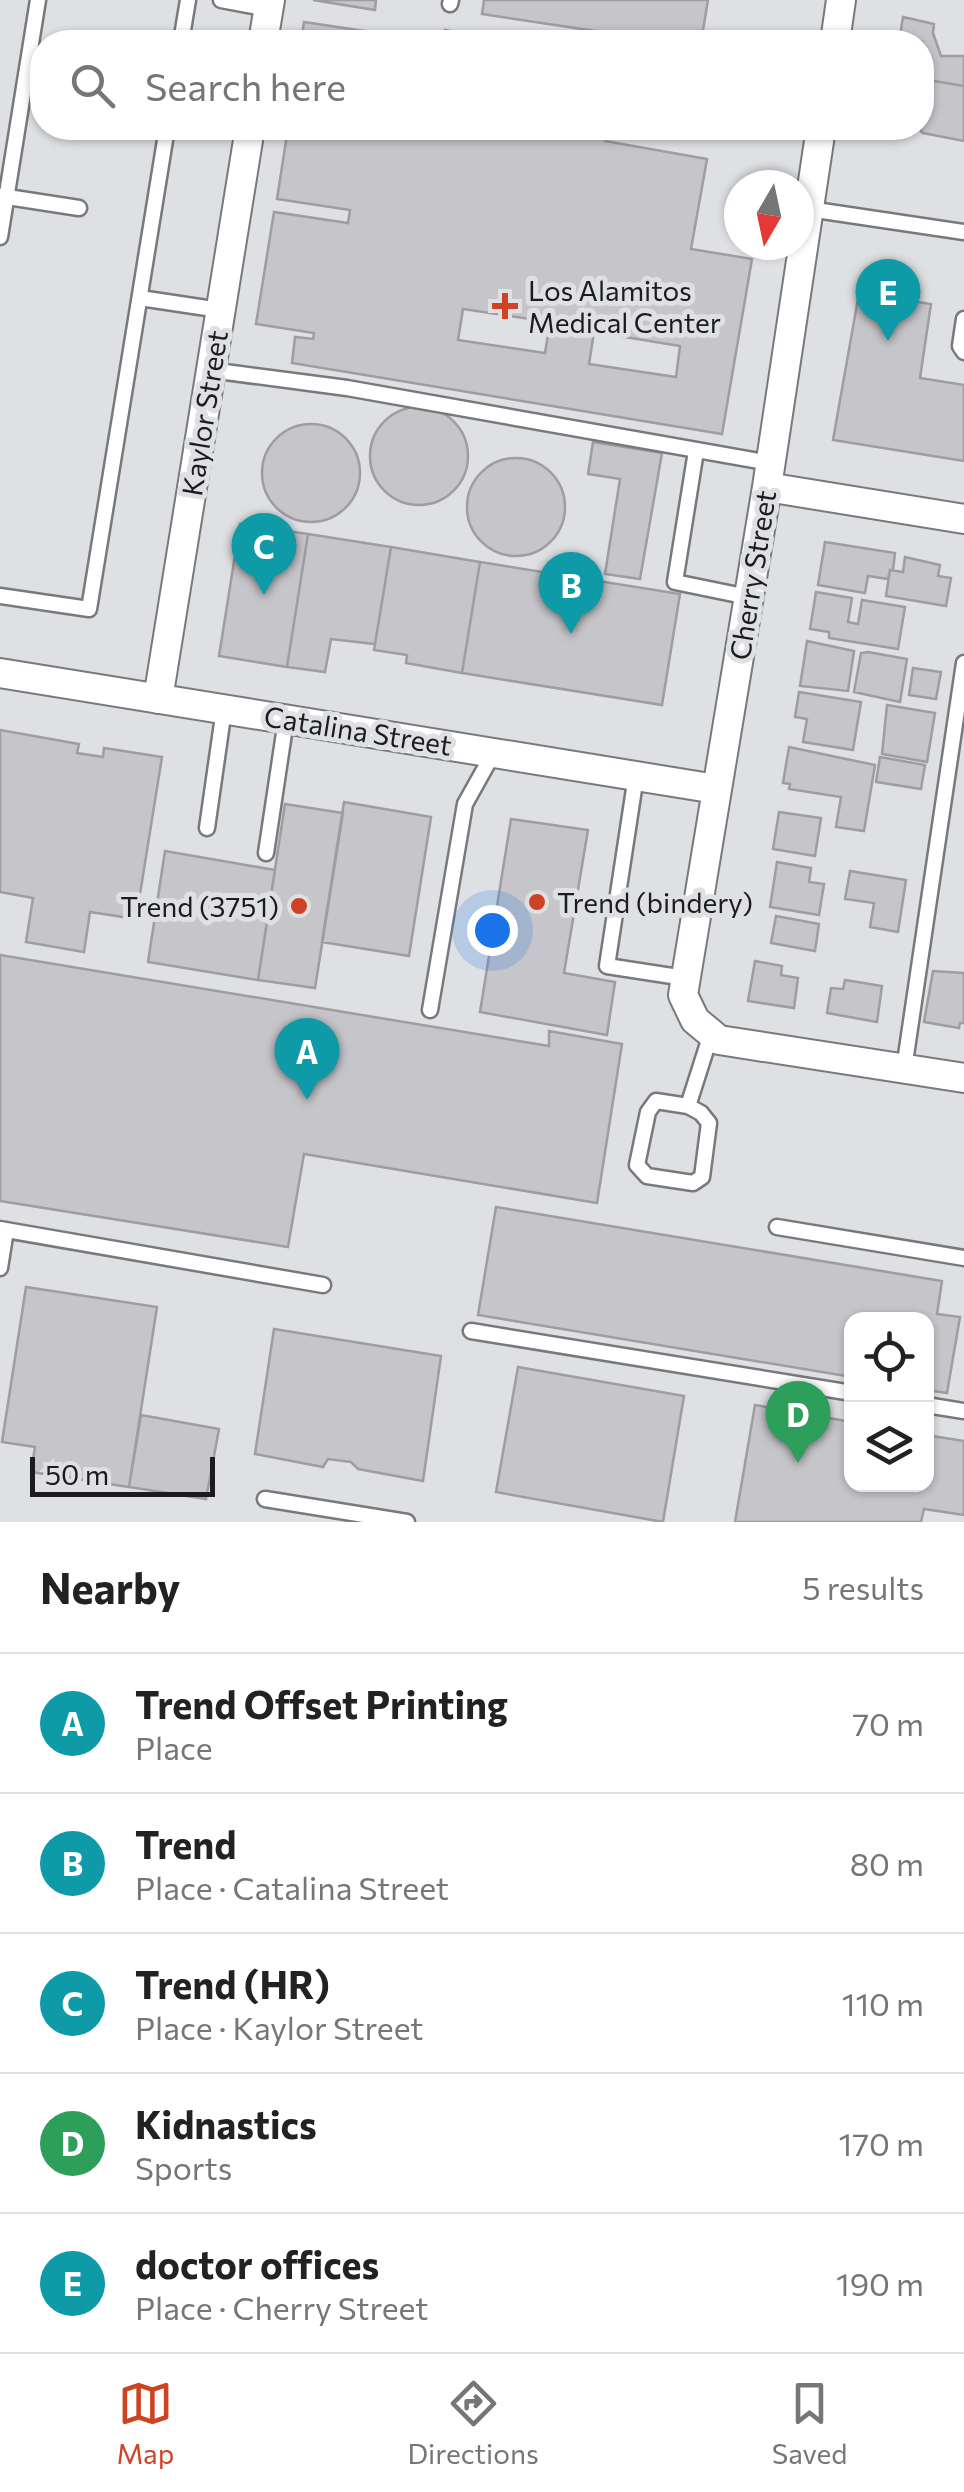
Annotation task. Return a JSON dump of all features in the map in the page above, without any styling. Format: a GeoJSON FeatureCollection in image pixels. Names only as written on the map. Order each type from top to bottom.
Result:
{"type":"FeatureCollection","features":[{"type":"Feature","properties":{"kind":"street"},"geometry":{"type":"LineString","coordinates":[[837,30],[841,0]]}},
{"type":"Feature","properties":{"kind":"street"},"geometry":{"type":"LineString","coordinates":[[265,30],[270,4]]}},
{"type":"Feature","properties":{"kind":"street","name":"Kaylor Street"},"geometry":{"type":"LineString","coordinates":[[158,699],[248,140]]}},
{"type":"Feature","properties":{"kind":"street","name":"Cherry Street"},"geometry":{"type":"LineString","coordinates":[[814,175],[819,140]]}},
{"type":"Feature","properties":{"kind":"street","name":"Cherry Street"},"geometry":{"type":"LineString","coordinates":[[703,1027],[682,996],[801,260]]}},
{"type":"Feature","properties":{"kind":"street"},"geometry":{"type":"LineString","coordinates":[[769,475],[964,519]]}},
{"type":"Feature","properties":{"kind":"street","name":"Catalina Street"},"geometry":{"type":"LineString","coordinates":[[0,673],[716,788]]}},
{"type":"Feature","properties":{"kind":"street"},"geometry":{"type":"LineString","coordinates":[[703,1027],[719,1040],[964,1078]]}},
{"type":"Feature","properties":{"kind":"lane"},"geometry":{"type":"LineString","coordinates":[[33,30],[38,0]]}},
{"type":"Feature","properties":{"kind":"lane"},"geometry":{"type":"LineString","coordinates":[[183,30],[188,0]]}},
{"type":"Feature","properties":{"kind":"lane"},"geometry":{"type":"LineString","coordinates":[[222,0],[270,4]]}},
{"type":"Feature","properties":{"kind":"lane"},"geometry":{"type":"LineString","coordinates":[[0,238],[3,196],[30,45]]}},
{"type":"Feature","properties":{"kind":"lane"},"geometry":{"type":"LineString","coordinates":[[0,596],[89,610],[165,140]]}},
{"type":"Feature","properties":{"kind":"lane"},"geometry":{"type":"LineString","coordinates":[[3,196],[79,208]]}},
{"type":"Feature","properties":{"kind":"lane"},"geometry":{"type":"LineString","coordinates":[[814,210],[964,232]]}},
{"type":"Feature","properties":{"kind":"lane"},"geometry":{"type":"LineString","coordinates":[[140,298],[220,310]]}},
{"type":"Feature","properties":{"kind":"lane"},"geometry":{"type":"LineString","coordinates":[[964,319],[960,346],[964,352]]}},
{"type":"Feature","properties":{"kind":"lane"},"geometry":{"type":"LineString","coordinates":[[210,370],[347,388],[696,451],[769,475]]}},
{"type":"Feature","properties":{"kind":"lane"},"geometry":{"type":"LineString","coordinates":[[696,451],[675,582],[748,597]]}},
{"type":"Feature","properties":{"kind":"lane"},"geometry":{"type":"LineString","coordinates":[[904,1069],[922,925],[964,663]]}},
{"type":"Feature","properties":{"kind":"lane"},"geometry":{"type":"LineString","coordinates":[[206,828],[224,709]]}},
{"type":"Feature","properties":{"kind":"lane"},"geometry":{"type":"LineString","coordinates":[[266,852],[286,720]]}},
{"type":"Feature","properties":{"kind":"lane"},"geometry":{"type":"LineString","coordinates":[[430,1010],[465,804],[494,752]]}},
{"type":"Feature","properties":{"kind":"lane"},"geometry":{"type":"LineString","coordinates":[[636,776],[607,966],[685,978]]}},
{"type":"Feature","properties":{"kind":"lane"},"geometry":{"type":"LineString","coordinates":[[688,1106],[703,1027]]}},
{"type":"Feature","properties":{"kind":"lane"},"geometry":{"type":"LineString","coordinates":[[656,1101],[688,1106],[709,1123],[702,1177],[693,1183],[647,1176],[638,1165],[648,1112],[656,1101]]}},
{"type":"Feature","properties":{"kind":"lane"},"geometry":{"type":"LineString","coordinates":[[777,1227],[964,1258]]}},
{"type":"Feature","properties":{"kind":"lane"},"geometry":{"type":"LineString","coordinates":[[0,1268],[3,1230],[323,1285]]}},
{"type":"Feature","properties":{"kind":"lane"},"geometry":{"type":"LineString","coordinates":[[471,1331],[844,1392]]}},
{"type":"Feature","properties":{"kind":"lane"},"geometry":{"type":"LineString","coordinates":[[934,1406],[964,1411]]}},
{"type":"Feature","properties":{"kind":"lane"},"geometry":{"type":"LineString","coordinates":[[265,1499],[407,1522]]}},
{"type":"Feature","properties":{"kind":"building"},"geometry":{"type":"Polygon","coordinates":[[[313,0],[376,0],[375,10],[313,0]]]}},
{"type":"Feature","properties":{"kind":"building"},"geometry":{"type":"Polygon","coordinates":[[[484,0],[708,0],[703,30],[589,30],[482,14],[484,0]]]}},
{"type":"Feature","properties":{"kind":"building"},"geometry":{"type":"Polygon","coordinates":[[[903,17],[934,24],[933,30],[901,30],[903,17]]]}},
{"type":"Feature","properties":{"kind":"building"},"geometry":{"type":"Polygon","coordinates":[[[304,22],[358,30],[303,30],[304,22]]]}},
{"type":"Feature","properties":{"kind":"building"},"geometry":{"type":"Polygon","coordinates":[[[934,36],[941,56],[964,56],[964,86],[934,81],[934,36]]]}},
{"type":"Feature","properties":{"kind":"building"},"geometry":{"type":"Polygon","coordinates":[[[934,81],[964,86],[964,141],[934,135],[934,81]]]}},
{"type":"Feature","properties":{"kind":"building","name":"Los Alamitos Medical Center"},"geometry":{"type":"Polygon","coordinates":[[[286,140],[605,140],[707,159],[691,249],[724,254],[724,260],[752,260],[722,434],[292,363],[295,337],[313,339],[314,333],[256,324],[274,212],[348,223],[350,210],[277,199],[286,140]],[[463,309],[458,340],[545,353],[550,322],[463,309]],[[594,332],[589,364],[676,377],[680,346],[594,332]]]}},
{"type":"Feature","properties":{"kind":"building"},"geometry":{"type":"Polygon","coordinates":[[[859,293],[931,304],[920,378],[964,385],[964,461],[833,440],[859,293]]]}},
{"type":"Feature","properties":{"kind":"building"},"geometry":{"type":"Polygon","coordinates":[[[419,407],[438,411],[454,421],[464,437],[468,456],[464,475],[454,491],[438,501],[419,505],[400,501],[384,491],[374,475],[370,456],[374,437],[384,421],[400,411],[419,407]]]}},
{"type":"Feature","properties":{"kind":"building"},"geometry":{"type":"Polygon","coordinates":[[[311,424],[330,428],[346,438],[356,454],[360,473],[356,492],[346,508],[330,518],[311,522],[292,518],[276,508],[266,492],[262,473],[266,454],[276,438],[292,428],[311,424]]]}},
{"type":"Feature","properties":{"kind":"building"},"geometry":{"type":"Polygon","coordinates":[[[593,442],[662,453],[640,579],[605,574],[620,479],[588,474],[593,442]]]}},
{"type":"Feature","properties":{"kind":"building"},"geometry":{"type":"Polygon","coordinates":[[[516,458],[535,462],[551,472],[561,488],[565,507],[561,526],[551,542],[535,552],[516,556],[497,552],[481,542],[471,526],[467,507],[471,488],[481,472],[497,462],[516,458]]]}},
{"type":"Feature","properties":{"kind":"building"},"geometry":{"type":"Polygon","coordinates":[[[240,524],[308,534],[287,667],[219,656],[240,524]]]}},
{"type":"Feature","properties":{"kind":"building"},"geometry":{"type":"Polygon","coordinates":[[[308,534],[391,547],[375,644],[331,639],[325,672],[287,667],[308,534]]]}},
{"type":"Feature","properties":{"kind":"building"},"geometry":{"type":"Polygon","coordinates":[[[825,542],[895,553],[893,570],[888,579],[868,576],[865,593],[818,585],[825,542]]]}},
{"type":"Feature","properties":{"kind":"building"},"geometry":{"type":"Polygon","coordinates":[[[391,547],[480,562],[462,673],[406,663],[407,655],[374,650],[391,547]]]}},
{"type":"Feature","properties":{"kind":"building"},"geometry":{"type":"Polygon","coordinates":[[[905,557],[940,565],[938,576],[951,578],[946,606],[886,596],[890,570],[903,572],[905,557]]]}},
{"type":"Feature","properties":{"kind":"building"},"geometry":{"type":"Polygon","coordinates":[[[480,562],[680,594],[662,705],[462,673],[480,562]]]}},
{"type":"Feature","properties":{"kind":"building"},"geometry":{"type":"Polygon","coordinates":[[[816,592],[852,598],[848,622],[858,624],[862,600],[905,607],[898,649],[829,638],[829,632],[810,629],[816,592]]]}},
{"type":"Feature","properties":{"kind":"building"},"geometry":{"type":"Polygon","coordinates":[[[807,641],[854,651],[848,691],[800,686],[807,641]]]}},
{"type":"Feature","properties":{"kind":"building"},"geometry":{"type":"Polygon","coordinates":[[[861,653],[907,659],[900,702],[854,692],[861,653]]]}},
{"type":"Feature","properties":{"kind":"building"},"geometry":{"type":"Polygon","coordinates":[[[913,668],[941,672],[936,699],[909,695],[913,668]]]}},
{"type":"Feature","properties":{"kind":"building"},"geometry":{"type":"Polygon","coordinates":[[[799,692],[861,702],[853,750],[803,742],[807,719],[795,717],[799,692]]]}},
{"type":"Feature","properties":{"kind":"building"},"geometry":{"type":"Polygon","coordinates":[[[887,705],[935,713],[927,762],[882,754],[887,705]]]}},
{"type":"Feature","properties":{"kind":"building"},"geometry":{"type":"Polygon","coordinates":[[[0,730],[79,744],[77,753],[103,757],[104,748],[162,757],[136,919],[90,912],[84,952],[26,942],[33,898],[0,892],[0,730]]]}},
{"type":"Feature","properties":{"kind":"building"},"geometry":{"type":"Polygon","coordinates":[[[789,747],[875,765],[864,831],[836,827],[841,797],[789,789],[790,784],[783,783],[789,747]]]}},
{"type":"Feature","properties":{"kind":"building"},"geometry":{"type":"Polygon","coordinates":[[[880,757],[925,765],[921,789],[876,782],[880,757]]]}},
{"type":"Feature","properties":{"kind":"building"},"geometry":{"type":"Polygon","coordinates":[[[344,802],[431,817],[409,956],[322,942],[344,802]]]}},
{"type":"Feature","properties":{"kind":"building","name":"Trend (3751)"},"geometry":{"type":"Polygon","coordinates":[[[285,804],[343,813],[315,988],[258,980],[285,804]]]}},
{"type":"Feature","properties":{"kind":"building"},"geometry":{"type":"Polygon","coordinates":[[[779,812],[821,818],[815,856],[773,849],[779,812]]]}},
{"type":"Feature","properties":{"kind":"building","name":"Trend (bindery)"},"geometry":{"type":"Polygon","coordinates":[[[511,819],[588,830],[564,973],[615,982],[607,1035],[480,1012],[511,819]]]}},
{"type":"Feature","properties":{"kind":"building"},"geometry":{"type":"Polygon","coordinates":[[[165,851],[275,870],[258,980],[148,962],[165,851]]]}},
{"type":"Feature","properties":{"kind":"building"},"geometry":{"type":"Polygon","coordinates":[[[777,862],[811,868],[809,882],[824,884],[819,915],[770,907],[777,862]]]}},
{"type":"Feature","properties":{"kind":"building"},"geometry":{"type":"Polygon","coordinates":[[[850,871],[906,880],[898,932],[870,927],[874,903],[845,899],[850,871]]]}},
{"type":"Feature","properties":{"kind":"building"},"geometry":{"type":"Polygon","coordinates":[[[776,916],[819,924],[815,951],[771,943],[776,916]]]}},
{"type":"Feature","properties":{"kind":"building"},"geometry":{"type":"Polygon","coordinates":[[[0,955],[549,1046],[549,1031],[622,1044],[597,1203],[304,1154],[288,1247],[0,1201],[0,955]]]}},
{"type":"Feature","properties":{"kind":"building"},"geometry":{"type":"Polygon","coordinates":[[[755,961],[782,966],[781,975],[798,978],[794,1008],[748,1001],[755,961]]]}},
{"type":"Feature","properties":{"kind":"building"},"geometry":{"type":"Polygon","coordinates":[[[933,971],[964,973],[964,1023],[959,1028],[924,1022],[933,971]]]}},
{"type":"Feature","properties":{"kind":"building"},"geometry":{"type":"Polygon","coordinates":[[[845,980],[882,986],[877,1022],[827,1013],[831,988],[843,989],[845,980]]]}},
{"type":"Feature","properties":{"kind":"building"},"geometry":{"type":"Polygon","coordinates":[[[496,1207],[942,1281],[937,1314],[960,1317],[947,1393],[934,1391],[934,1312],[844,1312],[844,1376],[478,1315],[496,1207]]]}},
{"type":"Feature","properties":{"kind":"building"},"geometry":{"type":"Polygon","coordinates":[[[26,1287],[157,1307],[129,1487],[31,1472],[35,1447],[2,1442],[26,1287]]]}},
{"type":"Feature","properties":{"kind":"building"},"geometry":{"type":"Polygon","coordinates":[[[274,1329],[441,1356],[423,1481],[358,1469],[351,1462],[328,1459],[323,1467],[255,1454],[274,1329]]]}},
{"type":"Feature","properties":{"kind":"building"},"geometry":{"type":"Polygon","coordinates":[[[518,1367],[684,1396],[663,1522],[496,1492],[518,1367]]]}},
{"type":"Feature","properties":{"kind":"building"},"geometry":{"type":"Polygon","coordinates":[[[755,1405],[844,1421],[844,1492],[934,1492],[934,1436],[964,1441],[964,1515],[924,1509],[921,1522],[735,1522],[755,1405]]]}},
{"type":"Feature","properties":{"kind":"building"},"geometry":{"type":"Polygon","coordinates":[[[141,1415],[219,1429],[206,1499],[129,1487],[141,1415]]]}},
{"type":"Feature","properties":{"kind":"place","name":"Los Alamitos Medical Center"},"geometry":{"type":"Point","coordinates":[505,306]}},
{"type":"Feature","properties":{"kind":"place","name":"doctor offices"},"geometry":{"type":"Point","coordinates":[888,341]}},
{"type":"Feature","properties":{"kind":"place","name":"Trend (HR)"},"geometry":{"type":"Point","coordinates":[264,595]}},
{"type":"Feature","properties":{"kind":"place","name":"Trend"},"geometry":{"type":"Point","coordinates":[571,634]}},
{"type":"Feature","properties":{"kind":"place","name":"Trend (bindery)"},"geometry":{"type":"Point","coordinates":[537,902]}},
{"type":"Feature","properties":{"kind":"place","name":"Trend (3751)"},"geometry":{"type":"Point","coordinates":[299,906]}},
{"type":"Feature","properties":{"kind":"place","name":"Trend Offset Printing"},"geometry":{"type":"Point","coordinates":[307,1100]}},
{"type":"Feature","properties":{"kind":"place","name":"Kidnastics"},"geometry":{"type":"Point","coordinates":[798,1463]}}]}
